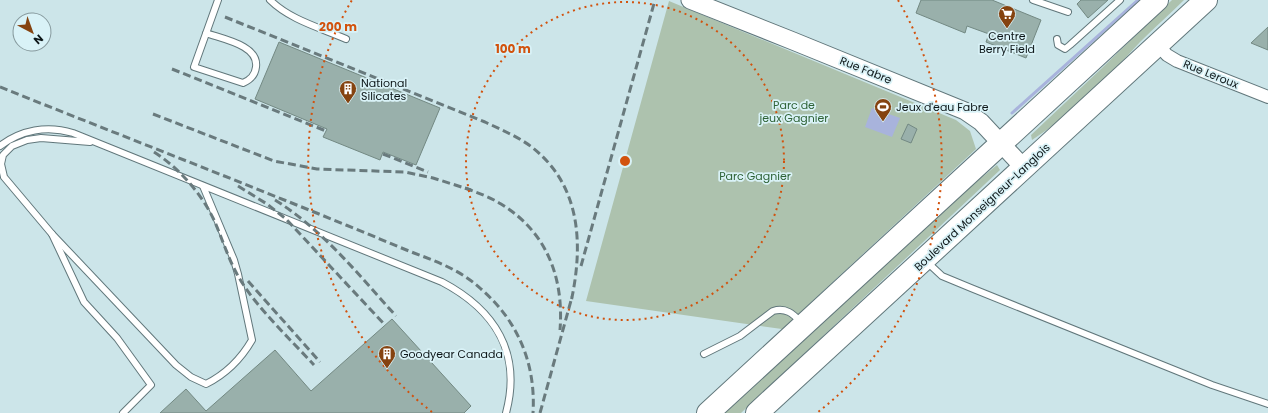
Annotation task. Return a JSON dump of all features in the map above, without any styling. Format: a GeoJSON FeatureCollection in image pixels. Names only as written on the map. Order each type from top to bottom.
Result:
{"type":"FeatureCollection","features":[{"type":"Feature","properties":{"kind":"highway"},"geometry":{"type":"LineString","coordinates":[[708,413],[1157,0]]}},
{"type":"Feature","properties":{"kind":"highway","name":"Boulevard Monseigneur-Langlois"},"geometry":{"type":"LineString","coordinates":[[757,413],[1206,0]]}},
{"type":"Feature","properties":{"kind":"street","name":"Rue Fabre"},"geometry":{"type":"LineString","coordinates":[[690,0],[965,111],[981,122],[1024,168]]}},
{"type":"Feature","properties":{"kind":"street","name":"Rue Leroux"},"geometry":{"type":"LineString","coordinates":[[1158,45],[1167,55],[1177,61],[1268,97]]}},
{"type":"Feature","properties":{"kind":"lane"},"geometry":{"type":"LineString","coordinates":[[206,33],[246,47],[253,54],[257,61],[256,71],[250,79],[242,83],[194,67],[206,33],[218,0]]}},
{"type":"Feature","properties":{"kind":"lane"},"geometry":{"type":"LineString","coordinates":[[270,0],[276,6],[292,16],[346,39]]}},
{"type":"Feature","properties":{"kind":"lane"},"geometry":{"type":"LineString","coordinates":[[1033,0],[1043,2],[1068,12]]}},
{"type":"Feature","properties":{"kind":"lane"},"geometry":{"type":"LineString","coordinates":[[1057,39],[1058,45],[1065,48],[1070,45],[1120,0]]}},
{"type":"Feature","properties":{"kind":"lane"},"geometry":{"type":"LineString","coordinates":[[0,146],[21,134],[47,129],[64,130],[442,282],[472,302],[491,321],[504,343],[508,355],[510,380],[510,393],[506,413]]}},
{"type":"Feature","properties":{"kind":"lane"},"geometry":{"type":"LineString","coordinates":[[97,143],[41,138],[27,140],[12,146],[3,155],[1,164],[2,177],[52,234],[176,365],[191,377],[206,384],[217,379],[243,356],[252,340],[238,274],[203,186]]}},
{"type":"Feature","properties":{"kind":"lane"},"geometry":{"type":"LineString","coordinates":[[52,234],[84,302],[117,338],[151,385],[123,413]]}},
{"type":"Feature","properties":{"kind":"lane"},"geometry":{"type":"LineString","coordinates":[[924,259],[938,273],[971,288],[1212,385],[1268,404]]}},
{"type":"Feature","properties":{"kind":"lane"},"geometry":{"type":"LineString","coordinates":[[704,354],[740,336],[769,313],[778,309],[787,310],[804,325]]}},
{"type":"Feature","properties":{"kind":"green space"},"geometry":{"type":"Polygon","coordinates":[[[1172,0],[1184,0],[1076,107],[1032,140],[1031,135],[1172,0]]]}},
{"type":"Feature","properties":{"kind":"green space","name":"Parc Gagnier"},"geometry":{"type":"Polygon","coordinates":[[[669,1],[956,120],[970,131],[976,149],[808,305],[789,330],[586,301],[669,1]]]}},
{"type":"Feature","properties":{"kind":"green space"},"geometry":{"type":"Polygon","coordinates":[[[997,165],[1000,170],[741,413],[721,413],[959,196],[997,165]]]}},
{"type":"Feature","properties":{"kind":"water","name":"Jeux d'eau Fabre"},"geometry":{"type":"Polygon","coordinates":[[[872,108],[900,118],[892,137],[865,127],[872,108]]]}},
{"type":"Feature","properties":{"kind":"building","name":"Centre Berry Field"},"geometry":{"type":"Polygon","coordinates":[[[921,0],[992,0],[1041,20],[1026,58],[986,42],[989,34],[967,26],[965,33],[916,13],[921,0]]]}},
{"type":"Feature","properties":{"kind":"building"},"geometry":{"type":"Polygon","coordinates":[[[1081,0],[1108,0],[1088,18],[1077,4],[1081,0]]]}},
{"type":"Feature","properties":{"kind":"building"},"geometry":{"type":"Polygon","coordinates":[[[1268,27],[1268,50],[1251,43],[1268,27]]]}},
{"type":"Feature","properties":{"kind":"building","name":"National Silicates"},"geometry":{"type":"Polygon","coordinates":[[[279,42],[440,108],[416,165],[383,152],[380,160],[323,137],[327,129],[255,99],[279,42]]]}},
{"type":"Feature","properties":{"kind":"building"},"geometry":{"type":"Polygon","coordinates":[[[908,124],[917,129],[911,143],[901,139],[908,124]]]}},
{"type":"Feature","properties":{"kind":"building","name":"Goodyear Canada"},"geometry":{"type":"Polygon","coordinates":[[[392,319],[471,406],[464,413],[160,413],[186,389],[206,411],[275,350],[311,391],[392,319]]]}},
{"type":"Feature","properties":{"kind":"waterway"},"geometry":{"type":"LineString","coordinates":[[1012,113],[1138,0]]}},
{"type":"Feature","properties":{"kind":"railway"},"geometry":{"type":"LineString","coordinates":[[581,266],[655,0]]}},
{"type":"Feature","properties":{"kind":"railway"},"geometry":{"type":"LineString","coordinates":[[225,17],[485,122],[516,137],[533,148],[549,164],[561,181],[570,199],[575,219],[577,260],[571,302]]}},
{"type":"Feature","properties":{"kind":"railway"},"geometry":{"type":"LineString","coordinates":[[172,69],[326,131]]}},
{"type":"Feature","properties":{"kind":"railway"},"geometry":{"type":"LineString","coordinates":[[0,87],[303,207],[458,272],[481,289],[494,302],[515,329],[528,361],[533,395],[533,413]]}},
{"type":"Feature","properties":{"kind":"railway"},"geometry":{"type":"LineString","coordinates":[[153,114],[274,161],[317,169],[405,172],[433,178],[471,190]]}},
{"type":"Feature","properties":{"kind":"railway"},"geometry":{"type":"LineString","coordinates":[[154,152],[181,173],[203,200],[214,220],[233,266],[248,292],[266,314],[314,365]]}},
{"type":"Feature","properties":{"kind":"railway"},"geometry":{"type":"LineString","coordinates":[[383,154],[428,172]]}},
{"type":"Feature","properties":{"kind":"railway"},"geometry":{"type":"LineString","coordinates":[[238,186],[267,204],[286,219],[385,325]]}},
{"type":"Feature","properties":{"kind":"railway"},"geometry":{"type":"LineString","coordinates":[[465,188],[493,199],[517,215],[541,242],[549,258],[559,292],[560,330]]}},
{"type":"Feature","properties":{"kind":"railway"},"geometry":{"type":"LineString","coordinates":[[275,200],[309,225],[324,239],[354,269],[396,316]]}},
{"type":"Feature","properties":{"kind":"railway"},"geometry":{"type":"LineString","coordinates":[[248,281],[320,362]]}},
{"type":"Feature","properties":{"kind":"railway"},"geometry":{"type":"LineString","coordinates":[[540,413],[572,297]]}},
{"type":"Feature","properties":{"kind":"place","name":"Centre Berry Field"},"geometry":{"type":"Point","coordinates":[1007,29]}},
{"type":"Feature","properties":{"kind":"place","name":"National Silicates"},"geometry":{"type":"Point","coordinates":[348,104]}},
{"type":"Feature","properties":{"kind":"place","name":"Jeux d'eau Fabre"},"geometry":{"type":"Point","coordinates":[883,122]}},
{"type":"Feature","properties":{"kind":"place","name":"Goodyear Canada"},"geometry":{"type":"Point","coordinates":[387,369]}},
{"type":"Feature","properties":{"kind":"park label","name":"Parc de jeux Gagnier"},"geometry":{"type":"Point","coordinates":[794,111]}}]}
